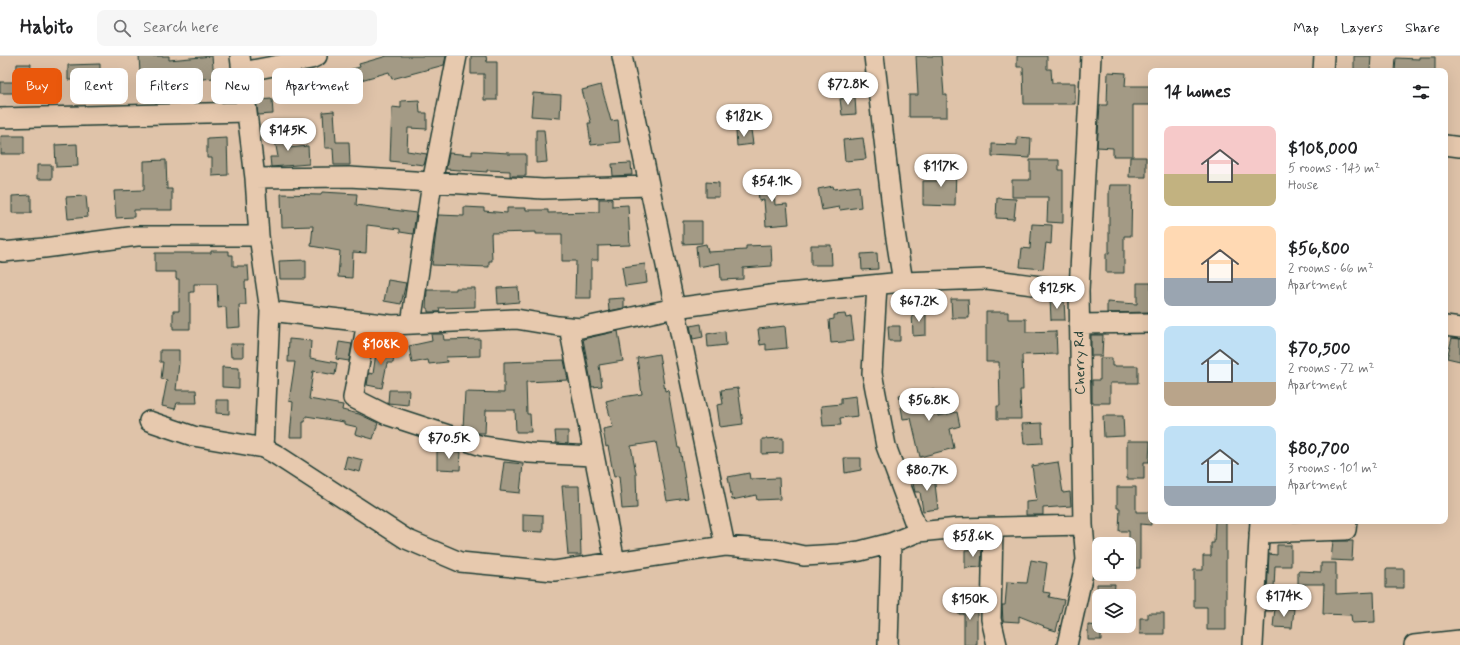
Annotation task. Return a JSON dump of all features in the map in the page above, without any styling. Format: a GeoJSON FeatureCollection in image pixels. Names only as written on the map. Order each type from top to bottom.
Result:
{"type":"FeatureCollection","features":[{"type":"Feature","properties":{"kind":"street"},"geometry":{"type":"LineString","coordinates":[[264,448],[270,311],[259,236],[255,178],[241,64],[311,58],[317,56]]}},
{"type":"Feature","properties":{"kind":"street"},"geometry":{"type":"LineString","coordinates":[[411,324],[432,183],[457,56]]}},
{"type":"Feature","properties":{"kind":"street"},"geometry":{"type":"LineString","coordinates":[[622,56],[725,546]]}},
{"type":"Feature","properties":{"kind":"street"},"geometry":{"type":"LineString","coordinates":[[874,56],[895,232],[903,282]]}},
{"type":"Feature","properties":{"kind":"street","name":"Cherry Rd"},"geometry":{"type":"LineString","coordinates":[[1067,645],[1086,560],[1083,525],[1079,291],[1091,56]]}},
{"type":"Feature","properties":{"kind":"street"},"geometry":{"type":"LineString","coordinates":[[1323,68],[1324,56]]}},
{"type":"Feature","properties":{"kind":"street"},"geometry":{"type":"LineString","coordinates":[[0,118],[247,112]]}},
{"type":"Feature","properties":{"kind":"street"},"geometry":{"type":"LineString","coordinates":[[1448,145],[1460,147]]}},
{"type":"Feature","properties":{"kind":"street"},"geometry":{"type":"LineString","coordinates":[[255,178],[349,177],[543,189],[649,186]]}},
{"type":"Feature","properties":{"kind":"street"},"geometry":{"type":"LineString","coordinates":[[0,251],[3,252],[44,248],[137,236],[259,236]]}},
{"type":"Feature","properties":{"kind":"street"},"geometry":{"type":"LineString","coordinates":[[270,311],[392,325],[516,319],[582,328],[675,308],[777,294],[903,282],[987,279],[1079,291]]}},
{"type":"Feature","properties":{"kind":"street"},"geometry":{"type":"LineString","coordinates":[[877,285],[872,372],[886,446],[918,532]]}},
{"type":"Feature","properties":{"kind":"street"},"geometry":{"type":"LineString","coordinates":[[367,322],[353,398],[387,415],[482,446],[529,453],[594,456]]}},
{"type":"Feature","properties":{"kind":"street"},"geometry":{"type":"LineString","coordinates":[[1079,324],[1148,323]]}},
{"type":"Feature","properties":{"kind":"street"},"geometry":{"type":"LineString","coordinates":[[1448,326],[1460,328]]}},
{"type":"Feature","properties":{"kind":"street"},"geometry":{"type":"LineString","coordinates":[[569,327],[615,562]]}},
{"type":"Feature","properties":{"kind":"street"},"geometry":{"type":"LineString","coordinates":[[149,421],[193,436],[264,448],[406,539],[460,562],[554,571],[725,546],[776,550],[804,556],[839,554],[860,551],[891,543],[918,532],[959,528],[1083,525]]}},
{"type":"Feature","properties":{"kind":"street"},"geometry":{"type":"LineString","coordinates":[[1253,645],[1259,527],[1346,530],[1347,524]]}},
{"type":"Feature","properties":{"kind":"street"},"geometry":{"type":"LineString","coordinates":[[993,528],[991,619],[997,645]]}},
{"type":"Feature","properties":{"kind":"street"},"geometry":{"type":"LineString","coordinates":[[888,645],[891,543]]}},
{"type":"Feature","properties":{"kind":"street"},"geometry":{"type":"LineString","coordinates":[[1414,645],[1460,640]]}},
{"type":"Feature","properties":{"kind":"building"},"geometry":{"type":"Polygon","coordinates":[[[139,56],[169,56],[169,60],[212,56],[213,68],[211,68],[211,78],[203,79],[203,68],[140,68],[139,56]]]}},
{"type":"Feature","properties":{"kind":"building"},"geometry":{"type":"Polygon","coordinates":[[[387,56],[446,56],[444,65],[392,79],[389,72],[363,79],[363,68],[356,68],[360,67],[359,64],[387,56]]]}},
{"type":"Feature","properties":{"kind":"building"},"geometry":{"type":"Polygon","coordinates":[[[471,56],[486,56],[487,62],[497,62],[497,100],[484,100],[484,74],[471,74],[471,56]]]}},
{"type":"Feature","properties":{"kind":"building"},"geometry":{"type":"Polygon","coordinates":[[[916,56],[941,56],[944,95],[947,95],[947,117],[909,117],[909,95],[918,95],[916,56]]]}},
{"type":"Feature","properties":{"kind":"building"},"geometry":{"type":"Polygon","coordinates":[[[1017,56],[1047,56],[1047,69],[1051,69],[1052,83],[1075,83],[1075,104],[1024,104],[1023,67],[1017,67],[1017,56]]]}},
{"type":"Feature","properties":{"kind":"building"},"geometry":{"type":"Polygon","coordinates":[[[1354,56],[1371,56],[1370,68],[1354,68],[1354,56]]]}},
{"type":"Feature","properties":{"kind":"building"},"geometry":{"type":"Polygon","coordinates":[[[1419,57],[1435,57],[1435,68],[1395,68],[1396,58],[1419,59],[1419,57]]]}},
{"type":"Feature","properties":{"kind":"building"},"geometry":{"type":"Polygon","coordinates":[[[17,64],[31,64],[31,68],[17,68],[17,64]]]}},
{"type":"Feature","properties":{"kind":"building"},"geometry":{"type":"Polygon","coordinates":[[[100,64],[100,68],[70,68],[70,80],[68,80],[68,65],[100,64]]]}},
{"type":"Feature","properties":{"kind":"building"},"geometry":{"type":"Polygon","coordinates":[[[1108,72],[1126,73],[1125,86],[1148,86],[1148,105],[1133,105],[1133,156],[1113,156],[1113,148],[1097,147],[1100,105],[1107,105],[1108,72]]]}},
{"type":"Feature","properties":{"kind":"building"},"geometry":{"type":"Polygon","coordinates":[[[0,82],[12,82],[12,93],[0,93],[0,82]]]}},
{"type":"Feature","properties":{"kind":"building"},"geometry":{"type":"Polygon","coordinates":[[[601,85],[611,121],[618,120],[620,142],[591,145],[588,123],[591,123],[582,90],[601,85]]]}},
{"type":"Feature","properties":{"kind":"building"},"geometry":{"type":"Polygon","coordinates":[[[533,93],[561,95],[560,118],[531,116],[533,93]]]}},
{"type":"Feature","properties":{"kind":"building"},"geometry":{"type":"Polygon","coordinates":[[[855,97],[856,114],[842,115],[840,99],[855,97]]]}},
{"type":"Feature","properties":{"kind":"building"},"geometry":{"type":"Polygon","coordinates":[[[272,99],[273,114],[258,115],[257,104],[264,104],[264,100],[272,99]]]}},
{"type":"Feature","properties":{"kind":"building"},"geometry":{"type":"Polygon","coordinates":[[[419,100],[420,113],[427,113],[427,129],[408,128],[407,151],[427,154],[424,165],[390,161],[392,107],[401,108],[401,101],[419,100]]]}},
{"type":"Feature","properties":{"kind":"building"},"geometry":{"type":"Polygon","coordinates":[[[334,111],[336,142],[349,142],[350,165],[334,165],[333,148],[325,148],[323,112],[334,111]]]}},
{"type":"Feature","properties":{"kind":"building"},"geometry":{"type":"Polygon","coordinates":[[[286,128],[289,148],[308,146],[309,164],[271,167],[270,157],[278,157],[273,130],[286,128]]]}},
{"type":"Feature","properties":{"kind":"building"},"geometry":{"type":"Polygon","coordinates":[[[536,130],[544,130],[547,162],[536,163],[536,130]]]}},
{"type":"Feature","properties":{"kind":"building"},"geometry":{"type":"Polygon","coordinates":[[[751,130],[753,144],[737,146],[736,131],[751,130]]]}},
{"type":"Feature","properties":{"kind":"building"},"geometry":{"type":"Polygon","coordinates":[[[1,136],[24,136],[24,154],[1,154],[1,136]]]}},
{"type":"Feature","properties":{"kind":"building"},"geometry":{"type":"Polygon","coordinates":[[[1017,137],[1031,138],[1030,158],[992,156],[992,144],[1017,145],[1017,137]]]}},
{"type":"Feature","properties":{"kind":"building"},"geometry":{"type":"Polygon","coordinates":[[[227,138],[228,175],[212,176],[212,158],[207,158],[207,139],[227,138]]]}},
{"type":"Feature","properties":{"kind":"building"},"geometry":{"type":"Polygon","coordinates":[[[863,138],[866,159],[845,161],[843,140],[863,138]]]}},
{"type":"Feature","properties":{"kind":"building"},"geometry":{"type":"Polygon","coordinates":[[[77,144],[78,166],[56,167],[55,145],[77,144]]]}},
{"type":"Feature","properties":{"kind":"building"},"geometry":{"type":"Polygon","coordinates":[[[472,151],[526,154],[526,176],[510,176],[510,171],[487,170],[487,172],[446,169],[449,153],[472,155],[472,151]]]}},
{"type":"Feature","properties":{"kind":"building"},"geometry":{"type":"Polygon","coordinates":[[[1130,157],[1146,157],[1146,177],[1129,177],[1130,157]]]}},
{"type":"Feature","properties":{"kind":"building"},"geometry":{"type":"Polygon","coordinates":[[[166,160],[167,189],[172,189],[172,210],[134,210],[134,217],[116,218],[114,191],[144,190],[144,161],[166,160]]]}},
{"type":"Feature","properties":{"kind":"building"},"geometry":{"type":"Polygon","coordinates":[[[1030,160],[1059,160],[1059,170],[1063,170],[1063,223],[1047,222],[1048,197],[1012,197],[1012,180],[1030,180],[1030,160]]]}},
{"type":"Feature","properties":{"kind":"building"},"geometry":{"type":"Polygon","coordinates":[[[631,163],[632,175],[613,176],[612,164],[631,163]]]}},
{"type":"Feature","properties":{"kind":"building"},"geometry":{"type":"Polygon","coordinates":[[[37,165],[52,165],[52,179],[37,179],[37,165]]]}},
{"type":"Feature","properties":{"kind":"building"},"geometry":{"type":"Polygon","coordinates":[[[940,165],[956,165],[955,206],[923,205],[923,181],[940,181],[940,165]]]}},
{"type":"Feature","properties":{"kind":"building"},"geometry":{"type":"Polygon","coordinates":[[[773,177],[775,205],[787,204],[789,224],[766,226],[764,200],[759,201],[757,178],[773,177]]]}},
{"type":"Feature","properties":{"kind":"building"},"geometry":{"type":"Polygon","coordinates":[[[706,182],[719,183],[719,197],[706,197],[706,182]]]}},
{"type":"Feature","properties":{"kind":"building"},"geometry":{"type":"Polygon","coordinates":[[[1110,185],[1132,185],[1131,236],[1124,236],[1124,273],[1106,273],[1106,253],[1109,253],[1110,185]]]}},
{"type":"Feature","properties":{"kind":"building"},"geometry":{"type":"Polygon","coordinates":[[[833,186],[834,189],[859,186],[861,207],[840,210],[839,207],[822,210],[818,189],[833,186]]]}},
{"type":"Feature","properties":{"kind":"building"},"geometry":{"type":"Polygon","coordinates":[[[322,192],[357,194],[356,205],[416,213],[413,234],[400,232],[400,229],[367,225],[366,253],[353,252],[352,278],[338,277],[340,251],[311,246],[313,226],[282,227],[281,194],[321,195],[322,192]]]}},
{"type":"Feature","properties":{"kind":"building"},"geometry":{"type":"Polygon","coordinates":[[[31,195],[31,213],[12,213],[12,196],[31,195]]]}},
{"type":"Feature","properties":{"kind":"building"},"geometry":{"type":"Polygon","coordinates":[[[86,196],[88,217],[68,219],[66,197],[86,196]]]}},
{"type":"Feature","properties":{"kind":"building"},"geometry":{"type":"Polygon","coordinates":[[[997,198],[1016,199],[1014,219],[996,218],[997,198]]]}},
{"type":"Feature","properties":{"kind":"building"},"geometry":{"type":"Polygon","coordinates":[[[599,199],[612,199],[612,206],[628,205],[630,245],[598,246],[598,260],[591,260],[591,298],[575,298],[576,261],[562,261],[562,234],[536,234],[536,232],[491,233],[492,261],[489,261],[489,267],[432,265],[438,215],[464,216],[464,207],[484,208],[484,211],[507,213],[507,208],[548,210],[548,213],[599,212],[599,199]]]}},
{"type":"Feature","properties":{"kind":"building"},"geometry":{"type":"Polygon","coordinates":[[[683,221],[702,221],[702,243],[683,244],[683,221]]]}},
{"type":"Feature","properties":{"kind":"building"},"geometry":{"type":"Polygon","coordinates":[[[1032,224],[1052,225],[1051,244],[1046,243],[1043,269],[1020,267],[1022,248],[1030,249],[1032,224]]]}},
{"type":"Feature","properties":{"kind":"building"},"geometry":{"type":"Polygon","coordinates":[[[706,244],[708,252],[746,250],[746,246],[771,245],[772,266],[743,268],[743,279],[721,280],[720,263],[698,267],[696,246],[706,244]]]}},
{"type":"Feature","properties":{"kind":"building"},"geometry":{"type":"Polygon","coordinates":[[[811,245],[831,245],[832,265],[811,265],[811,245]]]}},
{"type":"Feature","properties":{"kind":"building"},"geometry":{"type":"Polygon","coordinates":[[[211,251],[229,251],[229,255],[233,255],[233,266],[248,266],[249,281],[245,281],[246,305],[239,305],[240,327],[227,328],[226,307],[218,308],[217,284],[194,284],[194,292],[190,292],[190,329],[173,329],[173,311],[179,311],[179,279],[176,279],[176,272],[155,272],[155,253],[211,253],[211,251]]]}},
{"type":"Feature","properties":{"kind":"building"},"geometry":{"type":"Polygon","coordinates":[[[877,253],[878,269],[862,270],[861,254],[877,253]]]}},
{"type":"Feature","properties":{"kind":"building"},"geometry":{"type":"Polygon","coordinates":[[[306,260],[306,279],[280,279],[279,261],[306,260]]]}},
{"type":"Feature","properties":{"kind":"building"},"geometry":{"type":"Polygon","coordinates":[[[645,264],[647,283],[625,286],[622,267],[645,264]]]}},
{"type":"Feature","properties":{"kind":"building"},"geometry":{"type":"Polygon","coordinates":[[[388,280],[406,283],[401,304],[384,301],[388,280]]]}},
{"type":"Feature","properties":{"kind":"building"},"geometry":{"type":"Polygon","coordinates":[[[1137,283],[1148,283],[1148,312],[1107,313],[1107,302],[1137,304],[1137,283]]]}},
{"type":"Feature","properties":{"kind":"building"},"geometry":{"type":"Polygon","coordinates":[[[518,287],[519,302],[498,304],[497,288],[518,287]]]}},
{"type":"Feature","properties":{"kind":"building"},"geometry":{"type":"Polygon","coordinates":[[[456,288],[475,288],[475,307],[439,308],[440,312],[428,312],[428,308],[426,308],[427,290],[456,290],[456,288]]]}},
{"type":"Feature","properties":{"kind":"building"},"geometry":{"type":"Polygon","coordinates":[[[624,298],[624,308],[609,311],[608,299],[624,298]]]}},
{"type":"Feature","properties":{"kind":"building"},"geometry":{"type":"Polygon","coordinates":[[[951,299],[968,299],[969,318],[952,318],[951,299]]]}},
{"type":"Feature","properties":{"kind":"building"},"geometry":{"type":"Polygon","coordinates":[[[1050,299],[1064,300],[1065,320],[1051,320],[1050,299]]]}},
{"type":"Feature","properties":{"kind":"building"},"geometry":{"type":"Polygon","coordinates":[[[926,310],[926,335],[913,336],[912,311],[926,310]]]}},
{"type":"Feature","properties":{"kind":"building"},"geometry":{"type":"Polygon","coordinates":[[[986,312],[1008,312],[1008,319],[1026,319],[1026,332],[1056,331],[1057,354],[1022,355],[1023,390],[1020,390],[1021,419],[997,419],[997,406],[1000,406],[999,362],[986,362],[986,312]]]}},
{"type":"Feature","properties":{"kind":"building"},"geometry":{"type":"Polygon","coordinates":[[[845,314],[846,318],[851,317],[854,341],[831,343],[829,320],[834,319],[834,315],[845,314]]]}},
{"type":"Feature","properties":{"kind":"building"},"geometry":{"type":"Polygon","coordinates":[[[701,324],[703,337],[693,339],[690,326],[701,324]]]}},
{"type":"Feature","properties":{"kind":"building"},"geometry":{"type":"Polygon","coordinates":[[[785,326],[787,348],[766,350],[766,344],[760,345],[758,329],[785,326]]]}},
{"type":"Feature","properties":{"kind":"building"},"geometry":{"type":"Polygon","coordinates":[[[888,326],[900,326],[900,341],[889,341],[888,326]]]}},
{"type":"Feature","properties":{"kind":"building"},"geometry":{"type":"Polygon","coordinates":[[[618,331],[623,361],[599,365],[602,386],[592,387],[583,339],[618,331]]]}},
{"type":"Feature","properties":{"kind":"building"},"geometry":{"type":"Polygon","coordinates":[[[725,331],[726,345],[708,347],[707,334],[725,331]]]}},
{"type":"Feature","properties":{"kind":"building"},"geometry":{"type":"Polygon","coordinates":[[[431,334],[443,334],[444,340],[480,339],[480,356],[446,357],[447,362],[429,364],[428,360],[412,363],[409,346],[432,341],[431,334]]]}},
{"type":"Feature","properties":{"kind":"building"},"geometry":{"type":"Polygon","coordinates":[[[1091,335],[1103,335],[1102,356],[1091,356],[1091,335]]]}},
{"type":"Feature","properties":{"kind":"building"},"geometry":{"type":"Polygon","coordinates":[[[1452,338],[1460,339],[1460,361],[1448,358],[1452,338]]]}},
{"type":"Feature","properties":{"kind":"building"},"geometry":{"type":"Polygon","coordinates":[[[289,339],[311,341],[310,358],[337,363],[335,375],[313,371],[309,399],[343,405],[342,410],[359,414],[378,423],[373,439],[355,434],[357,427],[344,424],[344,422],[306,416],[305,422],[303,422],[303,437],[290,437],[293,402],[289,401],[295,362],[288,362],[289,339]]]}},
{"type":"Feature","properties":{"kind":"building"},"geometry":{"type":"Polygon","coordinates":[[[339,342],[352,344],[349,361],[336,359],[339,342]]]}},
{"type":"Feature","properties":{"kind":"building"},"geometry":{"type":"Polygon","coordinates":[[[230,344],[243,344],[243,357],[231,357],[230,344]]]}},
{"type":"Feature","properties":{"kind":"building"},"geometry":{"type":"Polygon","coordinates":[[[377,346],[395,348],[393,363],[387,363],[382,388],[367,385],[369,373],[373,374],[377,346]]]}},
{"type":"Feature","properties":{"kind":"building"},"geometry":{"type":"Polygon","coordinates":[[[160,350],[179,350],[176,390],[196,390],[197,403],[177,403],[175,409],[162,406],[167,380],[161,379],[163,362],[160,362],[160,350]]]}},
{"type":"Feature","properties":{"kind":"building"},"geometry":{"type":"Polygon","coordinates":[[[659,354],[665,391],[668,390],[678,448],[680,448],[688,498],[667,501],[656,442],[631,446],[636,473],[637,508],[622,509],[619,476],[614,477],[603,429],[613,427],[606,401],[642,394],[637,358],[659,354]]]}},
{"type":"Feature","properties":{"kind":"building"},"geometry":{"type":"Polygon","coordinates":[[[1100,358],[1112,358],[1112,366],[1138,366],[1138,383],[1110,383],[1110,403],[1092,403],[1092,380],[1100,380],[1100,358]]]}},
{"type":"Feature","properties":{"kind":"building"},"geometry":{"type":"Polygon","coordinates":[[[564,360],[568,380],[526,382],[527,414],[530,414],[531,432],[516,432],[515,410],[486,410],[485,433],[477,433],[463,428],[465,392],[504,393],[504,362],[564,360]]]}},
{"type":"Feature","properties":{"kind":"building"},"geometry":{"type":"Polygon","coordinates":[[[222,367],[239,368],[239,388],[222,387],[222,367]]]}},
{"type":"Feature","properties":{"kind":"building"},"geometry":{"type":"Polygon","coordinates":[[[738,388],[743,424],[720,427],[717,405],[723,404],[721,390],[738,388]]]}},
{"type":"Feature","properties":{"kind":"building"},"geometry":{"type":"Polygon","coordinates":[[[933,389],[938,416],[957,412],[960,426],[950,429],[954,448],[920,457],[911,418],[903,419],[899,395],[933,389]]]}},
{"type":"Feature","properties":{"kind":"building"},"geometry":{"type":"Polygon","coordinates":[[[389,390],[409,390],[408,405],[388,403],[389,390]]]}},
{"type":"Feature","properties":{"kind":"building"},"geometry":{"type":"Polygon","coordinates":[[[856,396],[858,416],[840,418],[841,425],[823,426],[821,406],[841,404],[841,398],[856,396]]]}},
{"type":"Feature","properties":{"kind":"building"},"geometry":{"type":"Polygon","coordinates":[[[216,400],[229,400],[229,414],[216,413],[216,400]]]}},
{"type":"Feature","properties":{"kind":"building"},"geometry":{"type":"Polygon","coordinates":[[[1103,416],[1123,416],[1124,436],[1104,437],[1103,416]]]}},
{"type":"Feature","properties":{"kind":"building"},"geometry":{"type":"Polygon","coordinates":[[[1042,423],[1043,443],[1024,444],[1022,424],[1042,423]]]}},
{"type":"Feature","properties":{"kind":"building"},"geometry":{"type":"Polygon","coordinates":[[[555,431],[568,431],[568,444],[556,443],[555,431]]]}},
{"type":"Feature","properties":{"kind":"building"},"geometry":{"type":"Polygon","coordinates":[[[783,438],[783,453],[762,454],[762,439],[783,438]]]}},
{"type":"Feature","properties":{"kind":"building"},"geometry":{"type":"Polygon","coordinates":[[[1127,441],[1148,441],[1148,462],[1144,462],[1144,479],[1127,479],[1127,441]]]}},
{"type":"Feature","properties":{"kind":"building"},"geometry":{"type":"Polygon","coordinates":[[[437,451],[461,452],[460,470],[437,469],[437,451]]]}},
{"type":"Feature","properties":{"kind":"building"},"geometry":{"type":"Polygon","coordinates":[[[347,456],[363,460],[360,472],[344,468],[347,456]]]}},
{"type":"Feature","properties":{"kind":"building"},"geometry":{"type":"Polygon","coordinates":[[[844,458],[861,458],[861,470],[845,473],[844,458]]]}},
{"type":"Feature","properties":{"kind":"building"},"geometry":{"type":"Polygon","coordinates":[[[504,462],[523,464],[520,493],[500,491],[504,462]]]}},
{"type":"Feature","properties":{"kind":"building"},"geometry":{"type":"Polygon","coordinates":[[[1058,462],[1063,493],[1070,492],[1071,506],[1043,508],[1043,515],[1026,515],[1026,502],[1037,501],[1032,466],[1058,462]]]}},
{"type":"Feature","properties":{"kind":"building"},"geometry":{"type":"Polygon","coordinates":[[[749,473],[750,479],[779,478],[780,499],[757,500],[756,495],[732,500],[728,477],[749,473]]]}},
{"type":"Feature","properties":{"kind":"building"},"geometry":{"type":"Polygon","coordinates":[[[934,476],[938,509],[923,511],[920,492],[915,492],[912,479],[934,476]]]}},
{"type":"Feature","properties":{"kind":"building"},"geometry":{"type":"Polygon","coordinates":[[[562,486],[579,486],[581,555],[568,555],[562,486]]]}},
{"type":"Feature","properties":{"kind":"building"},"geometry":{"type":"Polygon","coordinates":[[[1117,487],[1136,487],[1136,512],[1148,512],[1148,524],[1151,524],[1151,525],[1140,524],[1140,568],[1136,568],[1136,537],[1129,537],[1129,531],[1119,531],[1120,508],[1117,508],[1117,487]]]}},
{"type":"Feature","properties":{"kind":"building"},"geometry":{"type":"Polygon","coordinates":[[[523,514],[543,515],[543,532],[523,531],[523,514]]]}},
{"type":"Feature","properties":{"kind":"building"},"geometry":{"type":"Polygon","coordinates":[[[1215,524],[1226,524],[1226,630],[1207,630],[1207,607],[1194,607],[1194,570],[1203,570],[1203,556],[1211,556],[1211,543],[1214,543],[1215,524]]]}},
{"type":"Feature","properties":{"kind":"building"},"geometry":{"type":"Polygon","coordinates":[[[1333,541],[1353,541],[1352,561],[1331,560],[1333,541]]]}},
{"type":"Feature","properties":{"kind":"building"},"geometry":{"type":"Polygon","coordinates":[[[1277,545],[1291,545],[1291,566],[1275,566],[1273,611],[1266,611],[1269,554],[1277,555],[1277,545]]]}},
{"type":"Feature","properties":{"kind":"building"},"geometry":{"type":"Polygon","coordinates":[[[982,549],[981,567],[965,568],[965,550],[982,549]]]}},
{"type":"Feature","properties":{"kind":"building"},"geometry":{"type":"Polygon","coordinates":[[[1031,560],[1047,563],[1043,592],[1050,593],[1049,597],[1064,600],[1056,631],[1019,616],[1019,622],[1003,621],[1002,605],[1005,605],[1007,582],[1027,583],[1031,560]]]}},
{"type":"Feature","properties":{"kind":"building"},"geometry":{"type":"Polygon","coordinates":[[[1321,563],[1336,563],[1336,594],[1374,592],[1375,622],[1352,623],[1351,615],[1323,614],[1324,584],[1298,584],[1298,571],[1321,572],[1321,563]]]}},
{"type":"Feature","properties":{"kind":"building"},"geometry":{"type":"Polygon","coordinates":[[[1386,569],[1404,569],[1404,588],[1386,588],[1386,569]]]}},
{"type":"Feature","properties":{"kind":"building"},"geometry":{"type":"Polygon","coordinates":[[[1097,584],[1115,584],[1115,589],[1097,589],[1097,584]]]}},
{"type":"Feature","properties":{"kind":"building"},"geometry":{"type":"Polygon","coordinates":[[[959,601],[977,601],[977,645],[964,645],[964,614],[959,614],[959,601]]]}},
{"type":"Feature","properties":{"kind":"building"},"geometry":{"type":"Polygon","coordinates":[[[1275,608],[1294,609],[1292,628],[1273,627],[1275,608]]]}},
{"type":"Feature","properties":{"kind":"building"},"geometry":{"type":"Polygon","coordinates":[[[1148,613],[1164,613],[1164,634],[1140,634],[1140,618],[1148,618],[1148,613]]]}},
{"type":"Feature","properties":{"kind":"building"},"geometry":{"type":"Polygon","coordinates":[[[1088,625],[1092,625],[1092,633],[1101,633],[1101,640],[1088,640],[1088,625]]]}}]}
